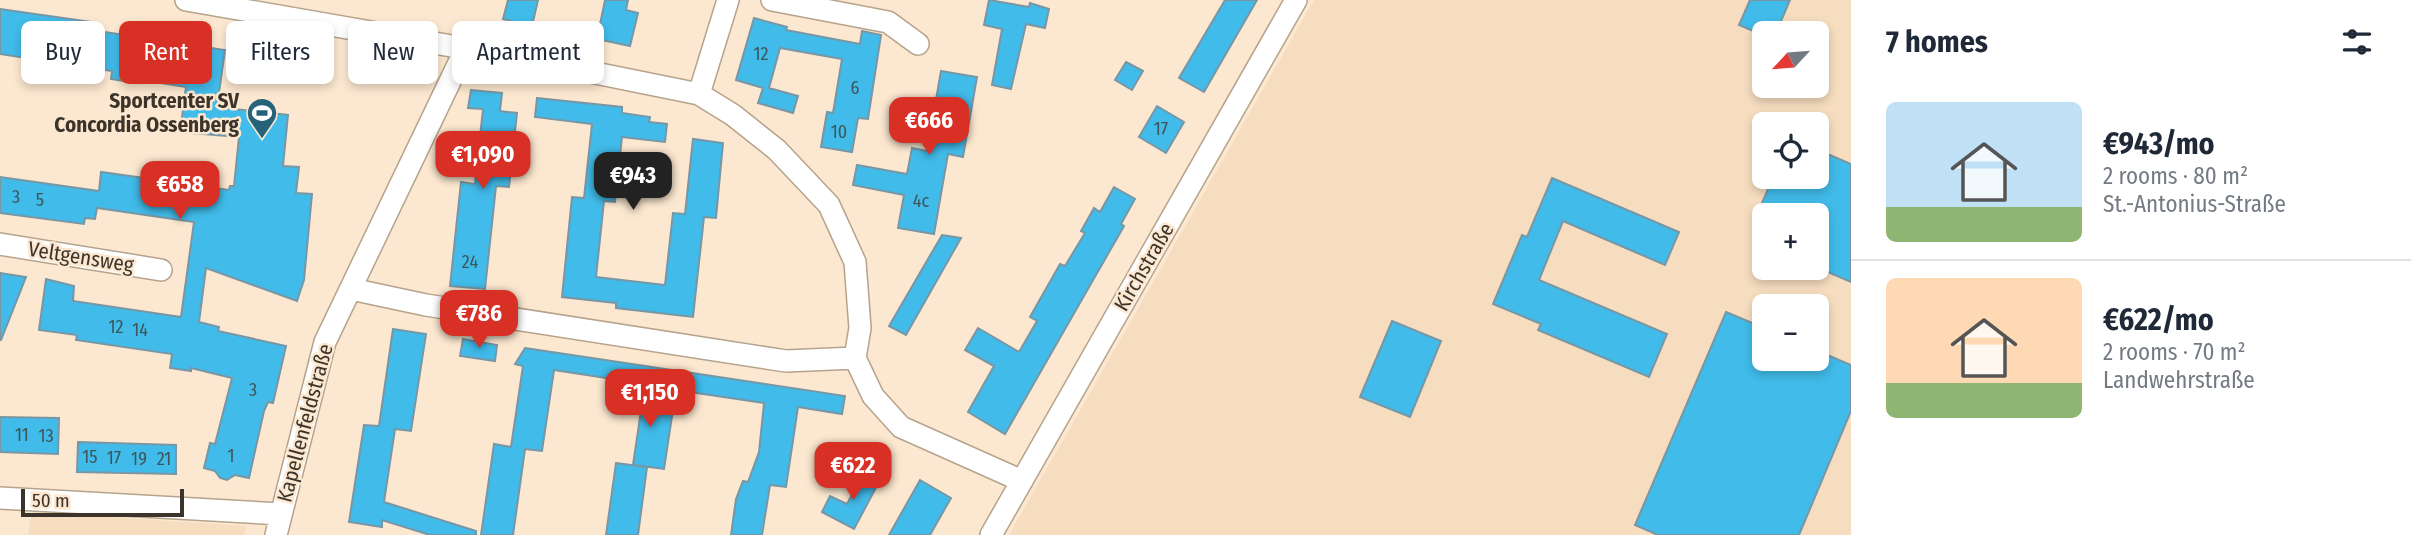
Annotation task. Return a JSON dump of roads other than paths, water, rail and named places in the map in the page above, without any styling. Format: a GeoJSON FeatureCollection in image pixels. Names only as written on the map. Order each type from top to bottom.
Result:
{"type":"FeatureCollection","features":[{"type":"Feature","properties":{"kind":"street"},"geometry":{"type":"LineString","coordinates":[[186,0],[452,46]]}},
{"type":"Feature","properties":{"kind":"street"},"geometry":{"type":"LineString","coordinates":[[699,94],[728,0]]}},
{"type":"Feature","properties":{"kind":"street"},"geometry":{"type":"LineString","coordinates":[[772,0],[888,22],[918,44]]}},
{"type":"Feature","properties":{"kind":"street","name":"Kirchstraße"},"geometry":{"type":"LineString","coordinates":[[991,535],[1296,0]]}},
{"type":"Feature","properties":{"kind":"street"},"geometry":{"type":"LineString","coordinates":[[604,75],[699,94],[733,115],[777,150],[829,205],[855,262],[860,328],[855,358],[873,396],[901,427],[1022,481]]}},
{"type":"Feature","properties":{"kind":"street","name":"Kapellenfeldstraße"},"geometry":{"type":"LineString","coordinates":[[278,525],[325,342],[452,77]]}},
{"type":"Feature","properties":{"kind":"street","name":"Veltgensweg"},"geometry":{"type":"LineString","coordinates":[[0,244],[162,270]]}},
{"type":"Feature","properties":{"kind":"street"},"geometry":{"type":"LineString","coordinates":[[351,289],[426,305],[786,361],[855,358]]}},
{"type":"Feature","properties":{"kind":"street"},"geometry":{"type":"LineString","coordinates":[[0,498],[278,525]]}},
{"type":"Feature","properties":{"kind":"place","name":"Sportcenter SV Concordia Ossenberg"},"geometry":{"type":"Point","coordinates":[262,140]}}]}
